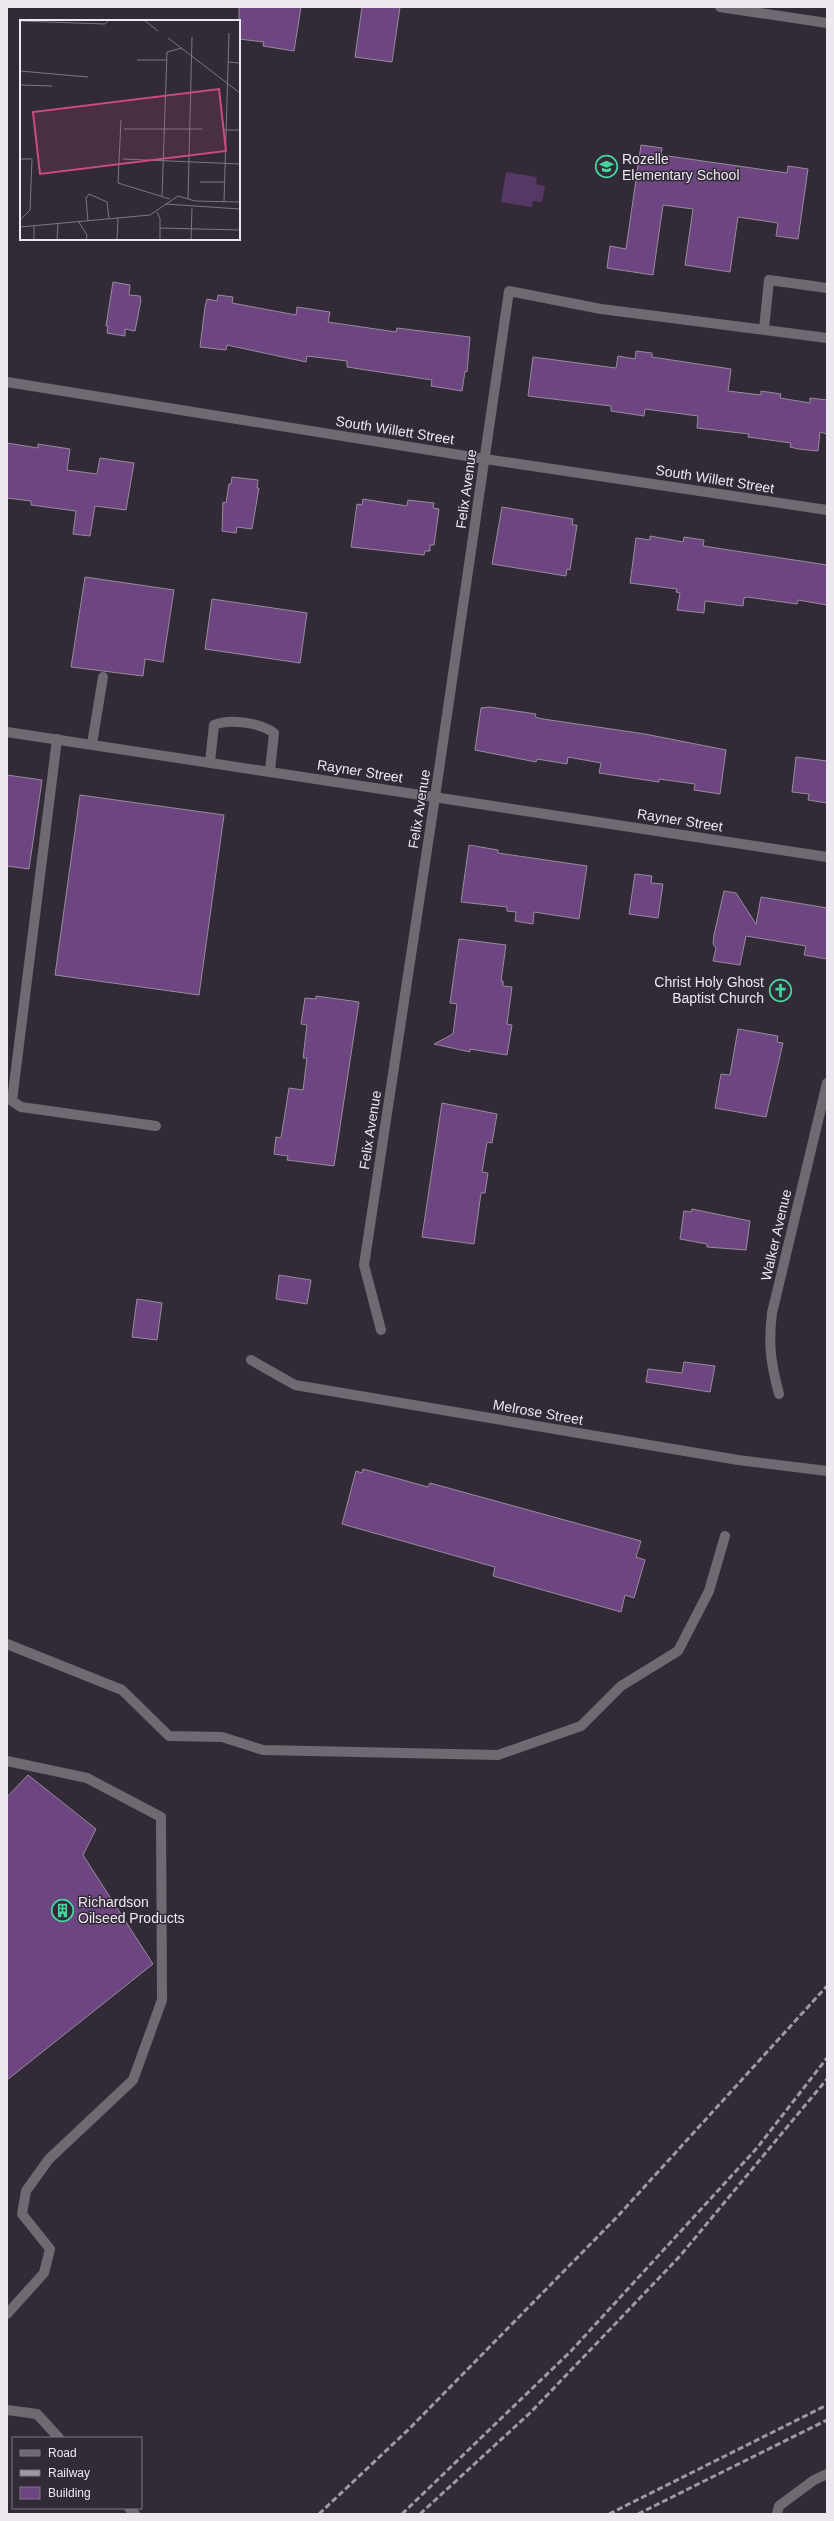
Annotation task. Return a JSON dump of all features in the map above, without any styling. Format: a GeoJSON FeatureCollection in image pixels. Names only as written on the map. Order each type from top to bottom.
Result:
{"type":"FeatureCollection","features":[{"type":"Feature","properties":{"kind":"street"},"geometry":{"type":"LineString","coordinates":[[720,7],[827,23]]}},
{"type":"Feature","properties":{"kind":"street"},"geometry":{"type":"LineString","coordinates":[[827,288],[769,280],[764,329],[827,338]]}},
{"type":"Feature","properties":{"kind":"street","name":"Felix Avenue"},"geometry":{"type":"LineString","coordinates":[[380,1330],[364,1265],[436,797],[509,291],[601,309],[764,329]]}},
{"type":"Feature","properties":{"kind":"street","name":"South Willett Street"},"geometry":{"type":"LineString","coordinates":[[7,382],[484,459],[827,510]]}},
{"type":"Feature","properties":{"kind":"street"},"geometry":{"type":"LineString","coordinates":[[92,744],[103,677]]}},
{"type":"Feature","properties":{"kind":"street"},"geometry":{"type":"LineString","coordinates":[[210,762],[214,725],[222,722],[266,727],[274,733],[270,771]]}},
{"type":"Feature","properties":{"kind":"street","name":"Rayner Street"},"geometry":{"type":"LineString","coordinates":[[7,732],[827,857]]}},
{"type":"Feature","properties":{"kind":"street"},"geometry":{"type":"LineString","coordinates":[[57,739],[12,1101],[21,1107],[156,1126]]}},
{"type":"Feature","properties":{"kind":"street","name":"Walker Avenue"},"geometry":{"type":"LineString","coordinates":[[779,1394],[770,1359],[769,1336],[772,1313],[827,1083]]}},
{"type":"Feature","properties":{"kind":"street","name":"Melrose Street"},"geometry":{"type":"LineString","coordinates":[[251,1360],[296,1385],[738,1460],[827,1471]]}},
{"type":"Feature","properties":{"kind":"street"},"geometry":{"type":"LineString","coordinates":[[7,1644],[122,1690],[170,1736],[222,1737],[263,1750],[498,1755],[581,1726],[621,1686],[678,1651],[709,1591],[725,1536]]}},
{"type":"Feature","properties":{"kind":"street"},"geometry":{"type":"LineString","coordinates":[[7,1761],[87,1778],[161,1817],[163,1881],[162,2000],[133,2080],[48,2159],[26,2191],[22,2214],[50,2249],[44,2273],[7,2314]]}},
{"type":"Feature","properties":{"kind":"street"},"geometry":{"type":"LineString","coordinates":[[7,2410],[37,2414],[58,2437]]}},
{"type":"Feature","properties":{"kind":"street"},"geometry":{"type":"LineString","coordinates":[[777,2514],[778,2506],[814,2480],[827,2474]]}},
{"type":"Feature","properties":{"kind":"shaded area"},"geometry":{"type":"Polygon","coordinates":[[[506,172],[537,177],[536,184],[545,186],[542,202],[533,201],[532,207],[501,202],[506,172]]]}},
{"type":"Feature","properties":{"kind":"building"},"geometry":{"type":"Polygon","coordinates":[[[239,7],[301,7],[294,51],[263,46],[264,42],[240,39],[239,7]]]}},
{"type":"Feature","properties":{"kind":"building"},"geometry":{"type":"Polygon","coordinates":[[[362,7],[400,7],[392,62],[355,57],[362,7]]]}},
{"type":"Feature","properties":{"kind":"building"},"geometry":{"type":"Polygon","coordinates":[[[641,145],[662,148],[661,155],[787,173],[788,166],[808,169],[798,239],[776,236],[778,223],[738,217],[730,272],[685,265],[693,209],[663,205],[653,275],[607,268],[610,246],[626,249],[641,145]]]}},
{"type":"Feature","properties":{"kind":"building"},"geometry":{"type":"Polygon","coordinates":[[[113,282],[130,285],[129,295],[140,296],[141,300],[135,331],[125,329],[125,336],[107,333],[108,326],[106,326],[113,282]]]}},
{"type":"Feature","properties":{"kind":"building"},"geometry":{"type":"Polygon","coordinates":[[[218,295],[233,297],[232,303],[296,315],[297,307],[330,312],[328,322],[396,332],[397,328],[470,337],[467,372],[465,371],[462,391],[431,386],[432,380],[347,367],[347,361],[307,356],[306,362],[227,345],[226,350],[200,347],[207,299],[217,301],[218,295]]]}},
{"type":"Feature","properties":{"kind":"building"},"geometry":{"type":"Polygon","coordinates":[[[636,351],[652,353],[652,357],[731,369],[728,391],[761,395],[761,391],[781,394],[780,398],[810,403],[810,398],[827,400],[827,434],[820,432],[818,451],[798,449],[790,447],[791,443],[748,437],[749,434],[697,428],[698,416],[645,409],[644,416],[611,411],[611,406],[528,396],[533,357],[616,368],[618,356],[635,359],[636,351]]]}},
{"type":"Feature","properties":{"kind":"building"},"geometry":{"type":"Polygon","coordinates":[[[7,443],[38,448],[38,444],[70,449],[67,470],[97,474],[100,458],[134,463],[126,510],[95,506],[90,536],[73,534],[76,511],[31,505],[31,501],[7,498],[7,443]]]}},
{"type":"Feature","properties":{"kind":"building"},"geometry":{"type":"Polygon","coordinates":[[[232,477],[258,480],[257,488],[259,488],[252,529],[237,527],[236,533],[222,531],[223,502],[226,503],[229,484],[231,484],[232,477]]]}},
{"type":"Feature","properties":{"kind":"building"},"geometry":{"type":"Polygon","coordinates":[[[363,499],[407,506],[408,500],[434,503],[433,508],[439,509],[434,545],[430,545],[430,551],[425,551],[424,555],[351,547],[357,504],[362,505],[363,499]]]}},
{"type":"Feature","properties":{"kind":"building"},"geometry":{"type":"Polygon","coordinates":[[[502,507],[573,519],[572,525],[577,525],[570,570],[567,569],[566,576],[492,564],[502,507]]]}},
{"type":"Feature","properties":{"kind":"building"},"geometry":{"type":"Polygon","coordinates":[[[650,536],[683,542],[684,537],[704,540],[703,546],[827,565],[827,605],[798,600],[797,604],[747,597],[744,598],[743,606],[705,601],[704,613],[677,610],[680,593],[676,592],[677,589],[630,583],[636,538],[650,540],[650,536]]]}},
{"type":"Feature","properties":{"kind":"building"},"geometry":{"type":"Polygon","coordinates":[[[85,577],[174,590],[163,662],[145,659],[143,676],[71,667],[85,577]]]}},
{"type":"Feature","properties":{"kind":"building"},"geometry":{"type":"Polygon","coordinates":[[[212,599],[307,613],[300,663],[205,649],[212,599]]]}},
{"type":"Feature","properties":{"kind":"building"},"geometry":{"type":"Polygon","coordinates":[[[489,707],[536,714],[535,717],[543,719],[645,734],[726,750],[720,794],[694,790],[695,784],[659,779],[659,782],[599,773],[601,763],[568,757],[567,764],[537,759],[536,762],[475,750],[481,708],[489,707]]]}},
{"type":"Feature","properties":{"kind":"building"},"geometry":{"type":"Polygon","coordinates":[[[796,757],[827,761],[827,803],[808,800],[809,794],[792,792],[796,757]]]}},
{"type":"Feature","properties":{"kind":"building"},"geometry":{"type":"Polygon","coordinates":[[[7,775],[42,780],[29,869],[7,866],[7,775]]]}},
{"type":"Feature","properties":{"kind":"building"},"geometry":{"type":"Polygon","coordinates":[[[80,795],[224,815],[199,995],[55,975],[80,795]]]}},
{"type":"Feature","properties":{"kind":"building"},"geometry":{"type":"Polygon","coordinates":[[[469,845],[498,850],[498,853],[587,866],[579,919],[534,912],[533,924],[515,921],[516,912],[507,911],[507,907],[461,902],[469,845]]]}},
{"type":"Feature","properties":{"kind":"building"},"geometry":{"type":"Polygon","coordinates":[[[635,874],[652,876],[651,883],[663,884],[658,918],[629,914],[635,874]]]}},
{"type":"Feature","properties":{"kind":"building"},"geometry":{"type":"Polygon","coordinates":[[[724,891],[736,893],[756,924],[761,897],[827,908],[827,959],[804,955],[806,946],[746,936],[740,965],[713,961],[716,948],[713,944],[714,935],[724,891]]]}},
{"type":"Feature","properties":{"kind":"building"},"geometry":{"type":"Polygon","coordinates":[[[459,939],[506,945],[501,981],[503,981],[503,986],[512,987],[507,1024],[512,1025],[507,1055],[470,1049],[470,1052],[434,1044],[453,1034],[457,1004],[450,1003],[459,939]]]}},
{"type":"Feature","properties":{"kind":"building"},"geometry":{"type":"Polygon","coordinates":[[[316,996],[359,1002],[334,1166],[287,1160],[288,1156],[274,1154],[276,1137],[281,1138],[289,1088],[303,1090],[307,1058],[303,1058],[307,1025],[301,1024],[305,998],[316,999],[316,996]]]}},
{"type":"Feature","properties":{"kind":"building"},"geometry":{"type":"Polygon","coordinates":[[[738,1029],[778,1036],[777,1042],[783,1043],[766,1117],[715,1108],[721,1074],[730,1075],[738,1029]]]}},
{"type":"Feature","properties":{"kind":"building"},"geometry":{"type":"Polygon","coordinates":[[[442,1103],[497,1114],[492,1143],[487,1142],[482,1172],[488,1173],[485,1193],[481,1193],[474,1244],[422,1237],[442,1103]]]}},
{"type":"Feature","properties":{"kind":"building"},"geometry":{"type":"Polygon","coordinates":[[[692,1209],[750,1221],[746,1250],[707,1247],[707,1244],[680,1239],[684,1211],[691,1212],[692,1209]]]}},
{"type":"Feature","properties":{"kind":"building"},"geometry":{"type":"Polygon","coordinates":[[[279,1275],[311,1280],[307,1304],[276,1299],[279,1275]]]}},
{"type":"Feature","properties":{"kind":"building"},"geometry":{"type":"Polygon","coordinates":[[[137,1299],[162,1303],[157,1340],[132,1337],[137,1299]]]}},
{"type":"Feature","properties":{"kind":"building"},"geometry":{"type":"Polygon","coordinates":[[[684,1362],[715,1366],[710,1392],[646,1382],[648,1369],[682,1373],[684,1362]]]}},
{"type":"Feature","properties":{"kind":"building"},"geometry":{"type":"Polygon","coordinates":[[[363,1469],[428,1487],[430,1483],[641,1541],[636,1557],[645,1560],[634,1598],[625,1595],[621,1612],[493,1576],[495,1567],[342,1524],[356,1471],[362,1473],[363,1469]]]}},
{"type":"Feature","properties":{"kind":"building","name":"Richardson Oilseed Products"},"geometry":{"type":"Polygon","coordinates":[[[28,1775],[96,1829],[83,1855],[153,1964],[7,2080],[7,1797],[28,1775]]]}},
{"type":"Feature","properties":{"kind":"railway"},"geometry":{"type":"LineString","coordinates":[[319,2514],[409,2429],[617,2217],[827,1986]]}},
{"type":"Feature","properties":{"kind":"railway"},"geometry":{"type":"LineString","coordinates":[[402,2514],[571,2351],[757,2148],[827,2058]]}},
{"type":"Feature","properties":{"kind":"railway"},"geometry":{"type":"LineString","coordinates":[[420,2514],[531,2412],[680,2256],[827,2079]]}},
{"type":"Feature","properties":{"kind":"railway"},"geometry":{"type":"LineString","coordinates":[[609,2514],[827,2405]]}},
{"type":"Feature","properties":{"kind":"railway"},"geometry":{"type":"LineString","coordinates":[[638,2514],[827,2420]]}},
{"type":"Feature","properties":{"kind":"place","name":"Rozelle Elementary School"},"geometry":{"type":"Point","coordinates":[606,167]}},
{"type":"Feature","properties":{"kind":"place","name":"Christ Holy Ghost Baptist Church"},"geometry":{"type":"Point","coordinates":[780,990]}},
{"type":"Feature","properties":{"kind":"place","name":"Richardson Oilseed Products"},"geometry":{"type":"Point","coordinates":[63,1910]}}]}
